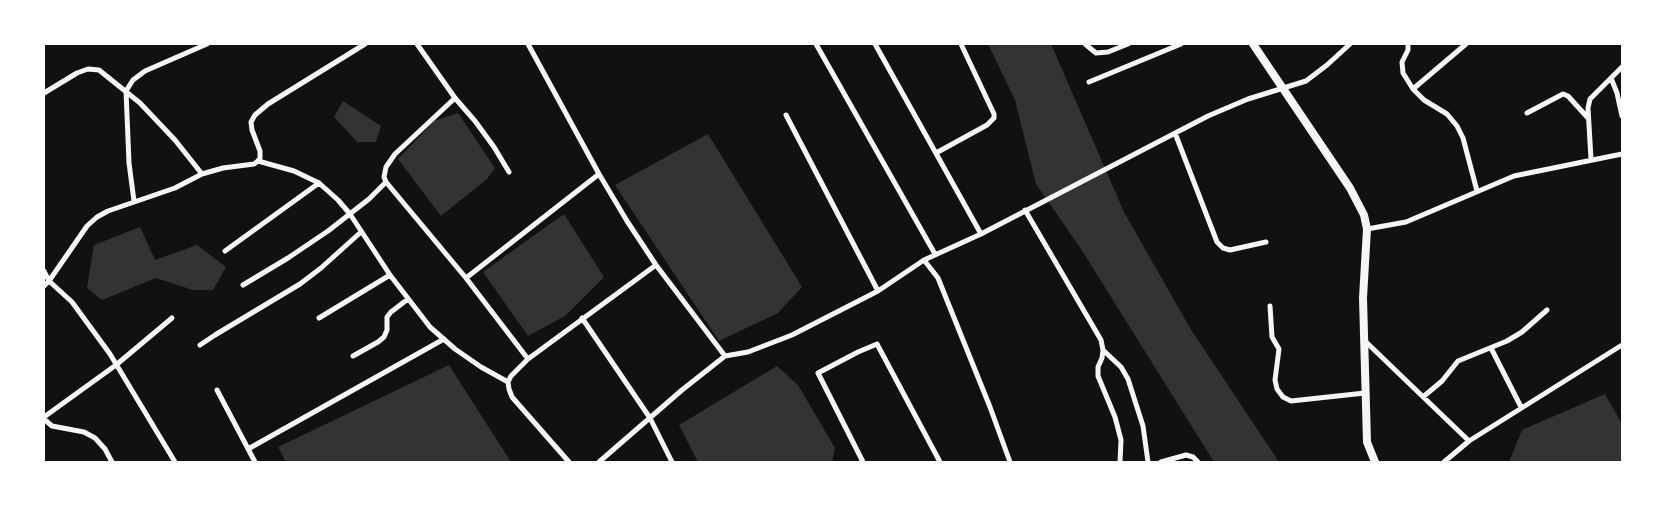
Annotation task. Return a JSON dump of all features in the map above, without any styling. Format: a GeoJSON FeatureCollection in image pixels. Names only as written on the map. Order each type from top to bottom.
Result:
{"type":"FeatureCollection","features":[{"type":"Feature","properties":{"kind":"street"},"geometry":{"type":"LineString","coordinates":[[134,201],[129,163],[126,91],[133,80],[145,71],[206,44]]}},
{"type":"Feature","properties":{"kind":"street"},"geometry":{"type":"LineString","coordinates":[[258,162],[260,151],[252,130],[252,122],[255,115],[268,104],[365,44]]}},
{"type":"Feature","properties":{"kind":"street"},"geometry":{"type":"LineString","coordinates":[[417,44],[455,98],[494,147],[509,172]]}},
{"type":"Feature","properties":{"kind":"street"},"geometry":{"type":"LineString","coordinates":[[528,44],[599,174],[656,266],[725,356]]}},
{"type":"Feature","properties":{"kind":"street"},"geometry":{"type":"LineString","coordinates":[[816,44],[936,254]]}},
{"type":"Feature","properties":{"kind":"street"},"geometry":{"type":"LineString","coordinates":[[875,44],[981,234]]}},
{"type":"Feature","properties":{"kind":"street"},"geometry":{"type":"LineString","coordinates":[[936,153],[987,125],[994,118],[994,114],[961,44]]}},
{"type":"Feature","properties":{"kind":"street"},"geometry":{"type":"LineString","coordinates":[[1085,44],[1096,53],[1108,52],[1128,44]]}},
{"type":"Feature","properties":{"kind":"street"},"geometry":{"type":"LineString","coordinates":[[1089,82],[1182,44]]}},
{"type":"Feature","properties":{"kind":"street"},"geometry":{"type":"LineString","coordinates":[[1253,44],[1350,188],[1364,216],[1367,229],[1363,298],[1367,442],[1375,462]]}},
{"type":"Feature","properties":{"kind":"street"},"geometry":{"type":"LineString","coordinates":[[599,462],[682,390],[725,356],[748,352],[792,335],[878,291],[924,260],[981,234],[1208,116],[1248,100],[1306,81],[1328,65],[1350,44]]}},
{"type":"Feature","properties":{"kind":"street"},"geometry":{"type":"LineString","coordinates":[[1408,44],[1408,50],[1402,62],[1403,73],[1413,89],[1424,100],[1447,114],[1457,126],[1463,138],[1477,191]]}},
{"type":"Feature","properties":{"kind":"street"},"geometry":{"type":"LineString","coordinates":[[1413,89],[1466,44]]}},
{"type":"Feature","properties":{"kind":"street"},"geometry":{"type":"LineString","coordinates":[[1591,159],[1588,108],[1590,98],[1622,67]]}},
{"type":"Feature","properties":{"kind":"street"},"geometry":{"type":"LineString","coordinates":[[44,93],[76,73],[88,69],[99,70],[126,91],[156,120],[202,174]]}},
{"type":"Feature","properties":{"kind":"street"},"geometry":{"type":"LineString","coordinates":[[1611,78],[1622,116]]}},
{"type":"Feature","properties":{"kind":"street"},"geometry":{"type":"LineString","coordinates":[[1527,113],[1563,94],[1568,96],[1589,118]]}},
{"type":"Feature","properties":{"kind":"street"},"geometry":{"type":"LineString","coordinates":[[455,98],[394,154],[384,172],[386,182],[466,278],[528,359]]}},
{"type":"Feature","properties":{"kind":"street"},"geometry":{"type":"LineString","coordinates":[[786,115],[878,291]]}},
{"type":"Feature","properties":{"kind":"street"},"geometry":{"type":"LineString","coordinates":[[1175,133],[1218,242],[1223,248],[1230,250],[1266,242]]}},
{"type":"Feature","properties":{"kind":"street"},"geometry":{"type":"LineString","coordinates":[[1367,229],[1406,222],[1514,176],[1622,154]]}},
{"type":"Feature","properties":{"kind":"street"},"geometry":{"type":"LineString","coordinates":[[44,286],[87,226],[97,217],[134,201],[175,188],[202,174],[258,162],[294,171],[319,183],[350,214],[390,275],[430,327],[481,367],[508,382]]}},
{"type":"Feature","properties":{"kind":"street"},"geometry":{"type":"LineString","coordinates":[[466,278],[599,174]]}},
{"type":"Feature","properties":{"kind":"street"},"geometry":{"type":"LineString","coordinates":[[243,285],[288,258],[350,214],[386,182]]}},
{"type":"Feature","properties":{"kind":"street"},"geometry":{"type":"LineString","coordinates":[[225,251],[319,183]]}},
{"type":"Feature","properties":{"kind":"street"},"geometry":{"type":"LineString","coordinates":[[1025,210],[1101,340],[1102,358],[1098,367],[1098,376],[1115,417],[1121,440],[1120,462]]}},
{"type":"Feature","properties":{"kind":"street"},"geometry":{"type":"LineString","coordinates":[[200,345],[215,334],[300,284],[361,232]]}},
{"type":"Feature","properties":{"kind":"street"},"geometry":{"type":"LineString","coordinates":[[924,260],[938,278],[1010,462]]}},
{"type":"Feature","properties":{"kind":"street"},"geometry":{"type":"LineString","coordinates":[[569,462],[512,397],[508,382],[511,376],[528,359],[656,266]]}},
{"type":"Feature","properties":{"kind":"street"},"geometry":{"type":"LineString","coordinates":[[44,271],[49,281],[72,302],[116,364],[174,462]]}},
{"type":"Feature","properties":{"kind":"street"},"geometry":{"type":"LineString","coordinates":[[319,318],[390,275]]}},
{"type":"Feature","properties":{"kind":"street"},"geometry":{"type":"LineString","coordinates":[[353,356],[384,337],[387,330],[387,317],[408,299]]}},
{"type":"Feature","properties":{"kind":"street"},"geometry":{"type":"LineString","coordinates":[[1270,306],[1272,337],[1279,349],[1275,380],[1277,389],[1282,397],[1291,401],[1365,393]]}},
{"type":"Feature","properties":{"kind":"street"},"geometry":{"type":"LineString","coordinates":[[1423,397],[1442,380],[1458,361],[1491,348],[1522,332],[1547,310]]}},
{"type":"Feature","properties":{"kind":"street"},"geometry":{"type":"LineString","coordinates":[[112,462],[95,438],[84,432],[52,426],[44,418],[116,364],[172,318]]}},
{"type":"Feature","properties":{"kind":"street"},"geometry":{"type":"LineString","coordinates":[[582,318],[650,418],[672,462]]}},
{"type":"Feature","properties":{"kind":"street"},"geometry":{"type":"LineString","coordinates":[[248,449],[444,339]]}},
{"type":"Feature","properties":{"kind":"street"},"geometry":{"type":"LineString","coordinates":[[1364,340],[1469,441]]}},
{"type":"Feature","properties":{"kind":"street"},"geometry":{"type":"LineString","coordinates":[[863,462],[818,373],[876,344],[940,462]]}},
{"type":"Feature","properties":{"kind":"street"},"geometry":{"type":"LineString","coordinates":[[1444,462],[1469,441],[1622,344]]}},
{"type":"Feature","properties":{"kind":"street"},"geometry":{"type":"LineString","coordinates":[[1491,348],[1522,407]]}},
{"type":"Feature","properties":{"kind":"street"},"geometry":{"type":"LineString","coordinates":[[1102,350],[1121,367],[1128,379],[1143,426],[1148,462]]}},
{"type":"Feature","properties":{"kind":"street"},"geometry":{"type":"LineString","coordinates":[[217,390],[255,462]]}},
{"type":"Feature","properties":{"kind":"street"},"geometry":{"type":"LineString","coordinates":[[1161,462],[1186,455],[1193,457],[1198,462]]}},
{"type":"Feature","properties":{"kind":"shaded area"},"geometry":{"type":"Polygon","coordinates":[[[988,44],[1051,44],[1124,212],[1190,328],[1279,462],[1214,462],[1081,249],[1036,184],[1015,100],[988,44]]]}},
{"type":"Feature","properties":{"kind":"shaded area"},"geometry":{"type":"Polygon","coordinates":[[[343,101],[381,126],[376,142],[357,142],[334,117],[343,101]]]}},
{"type":"Feature","properties":{"kind":"shaded area"},"geometry":{"type":"Polygon","coordinates":[[[458,113],[495,168],[487,179],[441,216],[398,159],[434,121],[458,113]]]}},
{"type":"Feature","properties":{"kind":"shaded area"},"geometry":{"type":"Polygon","coordinates":[[[708,134],[802,287],[778,313],[719,341],[615,185],[708,134]]]}},
{"type":"Feature","properties":{"kind":"shaded area"},"geometry":{"type":"Polygon","coordinates":[[[564,214],[604,277],[565,316],[528,336],[483,272],[564,214]]]}},
{"type":"Feature","properties":{"kind":"shaded area"},"geometry":{"type":"Polygon","coordinates":[[[140,227],[155,260],[197,245],[226,267],[213,290],[193,290],[156,278],[102,300],[87,288],[94,245],[140,227]]]}},
{"type":"Feature","properties":{"kind":"shaded area"},"geometry":{"type":"Polygon","coordinates":[[[449,365],[511,462],[286,462],[278,447],[449,365]]]}},
{"type":"Feature","properties":{"kind":"shaded area"},"geometry":{"type":"Polygon","coordinates":[[[777,366],[798,385],[835,448],[832,462],[698,462],[679,425],[777,366]]]}},
{"type":"Feature","properties":{"kind":"shaded area"},"geometry":{"type":"Polygon","coordinates":[[[1605,394],[1622,424],[1622,462],[1509,462],[1522,430],[1605,394]]]}}]}
